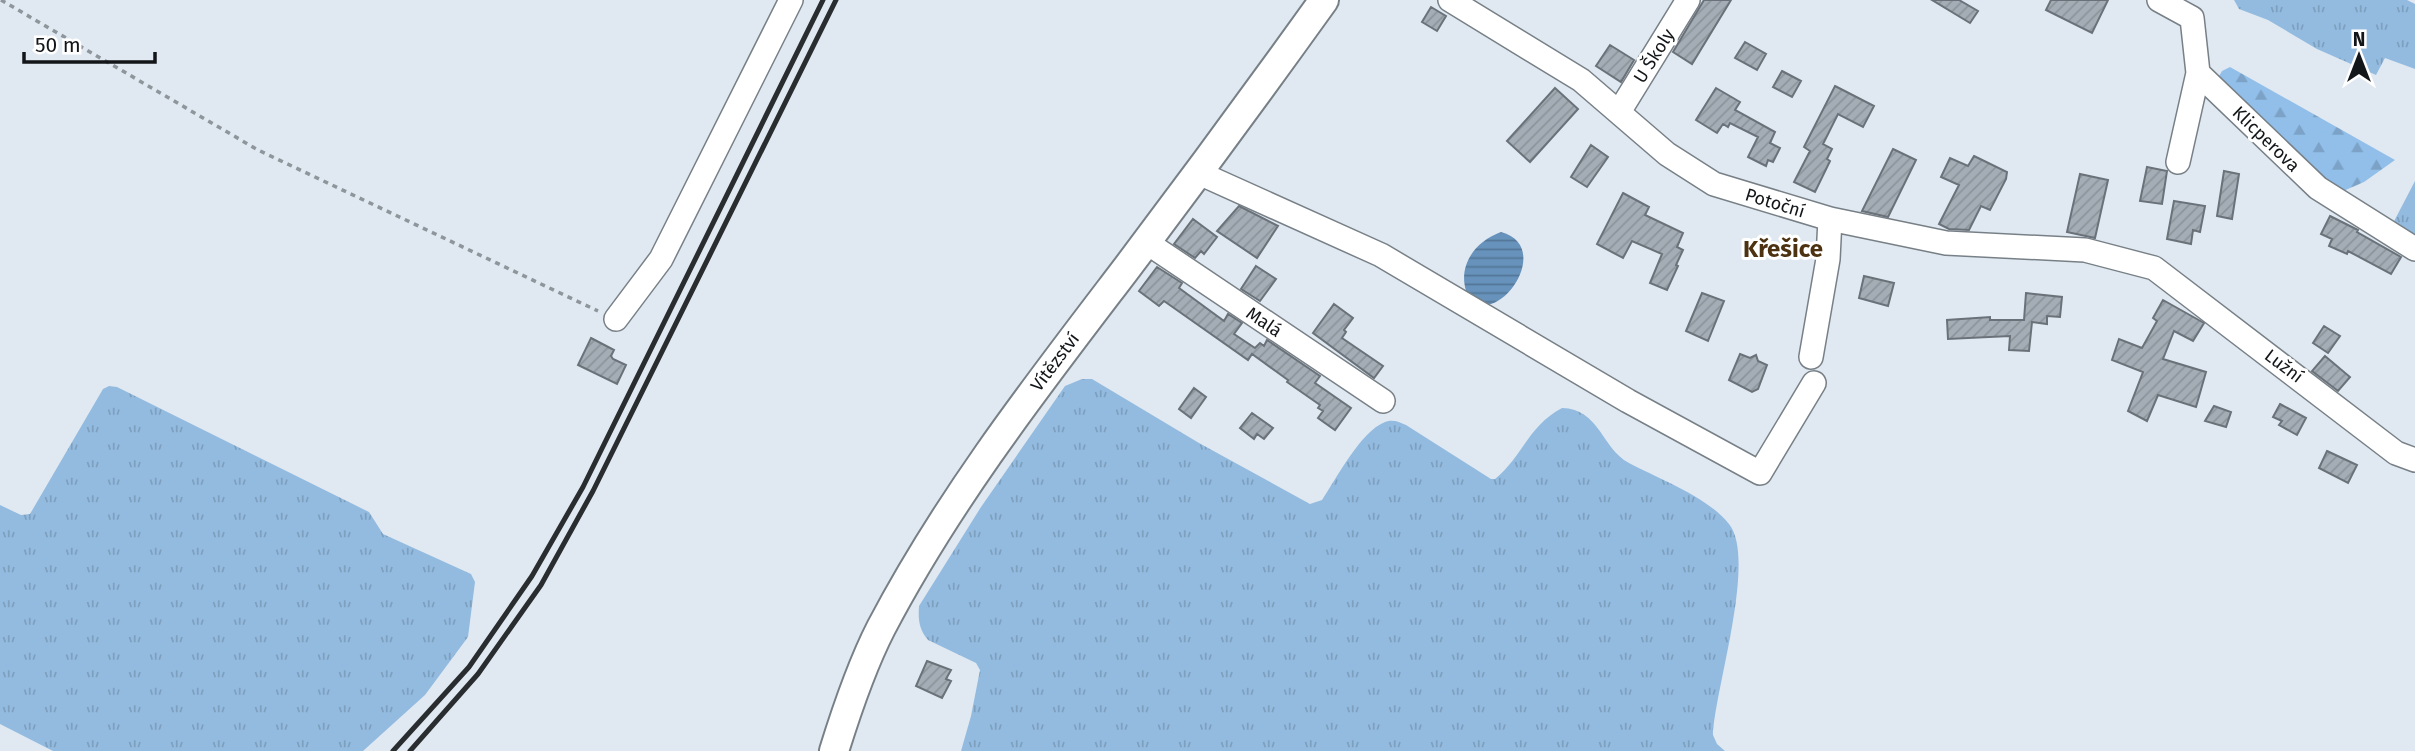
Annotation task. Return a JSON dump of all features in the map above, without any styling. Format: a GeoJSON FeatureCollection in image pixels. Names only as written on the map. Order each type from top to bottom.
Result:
{"type":"FeatureCollection","features":[{"type":"Feature","properties":{"kind":"main road","name":"Vítězství"},"geometry":{"type":"LineString","coordinates":[[834,751],[855,688],[881,629],[952,506],[1029,396],[1199,173],[1324,0]]}},
{"type":"Feature","properties":{"kind":"street"},"geometry":{"type":"LineString","coordinates":[[616,319],[661,259],[791,0]]}},
{"type":"Feature","properties":{"kind":"street","name":"Potoční"},"geometry":{"type":"LineString","coordinates":[[1450,0],[1581,80],[1667,154],[1714,184],[1830,219],[1946,243],[2085,250],[2154,268]]}},
{"type":"Feature","properties":{"kind":"street","name":"U Školy"},"geometry":{"type":"LineString","coordinates":[[1619,113],[1688,0]]}},
{"type":"Feature","properties":{"kind":"street"},"geometry":{"type":"LineString","coordinates":[[2159,0],[2192,18],[2198,73],[2178,162]]}},
{"type":"Feature","properties":{"kind":"street","name":"Klicperova"},"geometry":{"type":"LineString","coordinates":[[2198,73],[2318,188],[2415,249]]}},
{"type":"Feature","properties":{"kind":"street"},"geometry":{"type":"LineString","coordinates":[[1199,173],[1381,255],[1628,401],[1760,472],[1814,383]]}},
{"type":"Feature","properties":{"kind":"street"},"geometry":{"type":"LineString","coordinates":[[1811,357],[1828,259],[1830,219]]}},
{"type":"Feature","properties":{"kind":"street","name":"Malá"},"geometry":{"type":"LineString","coordinates":[[1146,242],[1383,401]]}},
{"type":"Feature","properties":{"kind":"street","name":"Lužní"},"geometry":{"type":"LineString","coordinates":[[2154,268],[2396,453],[2415,460]]}},
{"type":"Feature","properties":{"kind":"path"},"geometry":{"type":"LineString","coordinates":[[1,0],[258,149],[616,319]]}},
{"type":"Feature","properties":{"kind":"green space"},"geometry":{"type":"Polygon","coordinates":[[[2234,0],[2407,0],[2415,4],[2415,69],[2385,58],[2376,75],[2317,49],[2268,20],[2239,9],[2234,0]]]}},
{"type":"Feature","properties":{"kind":"green space"},"geometry":{"type":"Polygon","coordinates":[[[2230,67],[2395,160],[2364,182],[2341,192],[2315,171],[2218,78],[2222,71],[2230,67]]]}},
{"type":"Feature","properties":{"kind":"green space"},"geometry":{"type":"Polygon","coordinates":[[[2415,181],[2415,239],[2391,227],[2415,181]]]}},
{"type":"Feature","properties":{"kind":"green space"},"geometry":{"type":"Polygon","coordinates":[[[1082,379],[1092,379],[1199,443],[1310,504],[1322,500],[1358,445],[1385,422],[1393,421],[1406,425],[1495,479],[1505,470],[1533,432],[1551,415],[1562,408],[1585,415],[1612,448],[1629,463],[1696,497],[1729,524],[1736,541],[1739,565],[1737,594],[1713,735],[1717,744],[1725,751],[961,751],[980,670],[976,663],[928,640],[920,624],[919,606],[981,507],[1065,386],[1082,379]]]}},
{"type":"Feature","properties":{"kind":"green space"},"geometry":{"type":"Polygon","coordinates":[[[109,386],[117,387],[369,512],[383,534],[471,574],[475,582],[468,637],[425,695],[363,751],[53,751],[0,724],[0,505],[21,515],[30,514],[103,389],[109,386]]]}},
{"type":"Feature","properties":{"kind":"shaded area"},"geometry":{"type":"Polygon","coordinates":[[[1501,232],[1516,239],[1522,251],[1523,264],[1518,278],[1510,291],[1499,300],[1487,305],[1475,303],[1470,300],[1464,281],[1467,263],[1484,241],[1501,232]]]}},
{"type":"Feature","properties":{"kind":"building"},"geometry":{"type":"Polygon","coordinates":[[[1704,0],[1731,0],[1692,64],[1673,52],[1704,0]]]}},
{"type":"Feature","properties":{"kind":"building"},"geometry":{"type":"Polygon","coordinates":[[[1932,0],[1959,0],[1978,11],[1970,23],[1932,0]]]}},
{"type":"Feature","properties":{"kind":"building"},"geometry":{"type":"Polygon","coordinates":[[[2051,0],[2108,0],[2092,33],[2046,10],[2051,0]]]}},
{"type":"Feature","properties":{"kind":"building"},"geometry":{"type":"Polygon","coordinates":[[[1431,7],[1446,16],[1437,31],[1422,22],[1431,7]]]}},
{"type":"Feature","properties":{"kind":"building"},"geometry":{"type":"Polygon","coordinates":[[[1745,42],[1766,54],[1757,70],[1735,58],[1745,42]]]}},
{"type":"Feature","properties":{"kind":"building"},"geometry":{"type":"Polygon","coordinates":[[[1610,45],[1634,60],[1621,82],[1596,66],[1610,45]]]}},
{"type":"Feature","properties":{"kind":"building"},"geometry":{"type":"Polygon","coordinates":[[[1782,71],[1801,81],[1792,97],[1773,87],[1782,71]]]}},
{"type":"Feature","properties":{"kind":"building"},"geometry":{"type":"Polygon","coordinates":[[[1835,86],[1874,106],[1863,127],[1838,114],[1823,144],[1832,149],[1827,159],[1830,161],[1815,192],[1794,182],[1810,151],[1804,147],[1835,86]]]}},
{"type":"Feature","properties":{"kind":"building"},"geometry":{"type":"Polygon","coordinates":[[[1555,88],[1578,109],[1530,162],[1507,141],[1555,88]]]}},
{"type":"Feature","properties":{"kind":"building"},"geometry":{"type":"Polygon","coordinates":[[[1716,88],[1740,102],[1735,110],[1775,132],[1770,143],[1780,148],[1773,162],[1768,160],[1766,166],[1748,157],[1758,137],[1730,123],[1728,127],[1723,124],[1717,133],[1696,120],[1716,88]]]}},
{"type":"Feature","properties":{"kind":"building"},"geometry":{"type":"Polygon","coordinates":[[[1591,145],[1608,157],[1587,187],[1571,177],[1591,145]]]}},
{"type":"Feature","properties":{"kind":"building"},"geometry":{"type":"Polygon","coordinates":[[[1893,149],[1916,160],[1888,217],[1862,211],[1893,149]]]}},
{"type":"Feature","properties":{"kind":"building"},"geometry":{"type":"Polygon","coordinates":[[[1974,156],[2007,172],[2006,179],[1990,210],[1981,206],[1969,230],[1949,229],[1939,224],[1959,185],[1941,177],[1950,158],[1968,166],[1974,156]]]}},
{"type":"Feature","properties":{"kind":"building"},"geometry":{"type":"Polygon","coordinates":[[[2147,167],[2167,171],[2162,204],[2140,201],[2147,167]]]}},
{"type":"Feature","properties":{"kind":"building"},"geometry":{"type":"Polygon","coordinates":[[[2224,171],[2239,174],[2232,219],[2217,216],[2224,171]]]}},
{"type":"Feature","properties":{"kind":"building"},"geometry":{"type":"Polygon","coordinates":[[[2080,174],[2108,180],[2095,238],[2067,232],[2080,174]]]}},
{"type":"Feature","properties":{"kind":"building"},"geometry":{"type":"Polygon","coordinates":[[[1623,193],[1649,207],[1645,215],[1683,233],[1677,247],[1683,250],[1667,290],[1650,283],[1662,254],[1632,241],[1623,258],[1597,244],[1623,193]]]}},
{"type":"Feature","properties":{"kind":"building"},"geometry":{"type":"Polygon","coordinates":[[[2174,201],[2205,206],[2200,232],[2193,230],[2191,244],[2167,239],[2174,201]]]}},
{"type":"Feature","properties":{"kind":"building"},"geometry":{"type":"Polygon","coordinates":[[[1239,206],[1278,226],[1257,258],[1217,231],[1239,206]]]}},
{"type":"Feature","properties":{"kind":"building"},"geometry":{"type":"Polygon","coordinates":[[[2330,216],[2401,257],[2391,274],[2348,251],[2347,254],[2329,246],[2332,239],[2321,234],[2330,216]]]}},
{"type":"Feature","properties":{"kind":"building"},"geometry":{"type":"Polygon","coordinates":[[[1193,219],[1217,237],[1204,254],[1201,251],[1195,258],[1174,244],[1193,219]]]}},
{"type":"Feature","properties":{"kind":"building"},"geometry":{"type":"Polygon","coordinates":[[[1256,266],[1276,279],[1260,301],[1241,289],[1256,266]]]}},
{"type":"Feature","properties":{"kind":"building"},"geometry":{"type":"Polygon","coordinates":[[[1157,267],[1182,283],[1179,288],[1224,321],[1228,314],[1242,323],[1234,334],[1255,348],[1260,343],[1264,346],[1267,340],[1320,376],[1315,383],[1351,408],[1335,430],[1318,418],[1323,411],[1318,408],[1320,405],[1252,354],[1248,360],[1164,301],[1159,306],[1139,291],[1157,267]]]}},
{"type":"Feature","properties":{"kind":"building"},"geometry":{"type":"Polygon","coordinates":[[[1864,276],[1894,283],[1888,306],[1859,298],[1864,276]]]}},
{"type":"Feature","properties":{"kind":"building"},"geometry":{"type":"Polygon","coordinates":[[[1702,293],[1724,301],[1708,341],[1686,331],[1702,293]]]}},
{"type":"Feature","properties":{"kind":"building"},"geometry":{"type":"Polygon","coordinates":[[[2026,293],[2062,297],[2060,317],[2047,316],[2047,324],[2032,322],[2029,351],[2009,350],[2010,336],[1948,339],[1947,320],[1990,317],[1990,320],[2024,320],[2026,293]]]}},
{"type":"Feature","properties":{"kind":"building"},"geometry":{"type":"Polygon","coordinates":[[[2163,300],[2204,323],[2193,341],[2174,331],[2163,359],[2206,372],[2196,407],[2158,395],[2147,421],[2128,411],[2143,372],[2112,360],[2119,339],[2142,348],[2157,321],[2153,318],[2163,300]]]}},
{"type":"Feature","properties":{"kind":"building"},"geometry":{"type":"Polygon","coordinates":[[[1334,304],[1353,318],[1344,330],[1346,332],[1342,338],[1383,366],[1374,378],[1313,333],[1334,304]]]}},
{"type":"Feature","properties":{"kind":"building"},"geometry":{"type":"Polygon","coordinates":[[[2324,326],[2340,336],[2328,353],[2313,343],[2324,326]]]}},
{"type":"Feature","properties":{"kind":"building"},"geometry":{"type":"Polygon","coordinates":[[[591,338],[614,350],[611,356],[613,359],[626,365],[617,384],[578,365],[591,338]]]}},
{"type":"Feature","properties":{"kind":"building"},"geometry":{"type":"Polygon","coordinates":[[[1740,354],[1750,358],[1756,355],[1758,361],[1767,365],[1758,389],[1752,392],[1729,380],[1740,354]]]}},
{"type":"Feature","properties":{"kind":"building"},"geometry":{"type":"Polygon","coordinates":[[[2325,356],[2350,377],[2338,391],[2312,371],[2325,356]]]}},
{"type":"Feature","properties":{"kind":"building"},"geometry":{"type":"Polygon","coordinates":[[[1194,388],[1206,397],[1191,418],[1179,409],[1194,388]]]}},
{"type":"Feature","properties":{"kind":"building"},"geometry":{"type":"Polygon","coordinates":[[[2280,404],[2306,418],[2297,435],[2279,425],[2282,421],[2273,417],[2280,404]]]}},
{"type":"Feature","properties":{"kind":"building"},"geometry":{"type":"Polygon","coordinates":[[[2214,406],[2231,412],[2226,427],[2205,421],[2214,406]]]}},
{"type":"Feature","properties":{"kind":"building"},"geometry":{"type":"Polygon","coordinates":[[[1252,413],[1273,428],[1264,439],[1257,434],[1254,439],[1240,428],[1252,413]]]}},
{"type":"Feature","properties":{"kind":"building"},"geometry":{"type":"Polygon","coordinates":[[[2327,451],[2357,465],[2348,483],[2319,468],[2327,451]]]}},
{"type":"Feature","properties":{"kind":"building"},"geometry":{"type":"Polygon","coordinates":[[[927,661],[951,670],[946,679],[951,681],[942,698],[916,686],[927,661]]]}},
{"type":"Feature","properties":{"kind":"railway"},"geometry":{"type":"LineString","coordinates":[[393,751],[469,667],[532,576],[583,487],[823,0]]}},
{"type":"Feature","properties":{"kind":"railway"},"geometry":{"type":"LineString","coordinates":[[410,751],[478,674],[541,585],[593,491],[836,0]]}},
{"type":"Feature","properties":{"kind":"district","name":"Křešice"},"geometry":{"type":"Point","coordinates":[1783,249]}}]}
